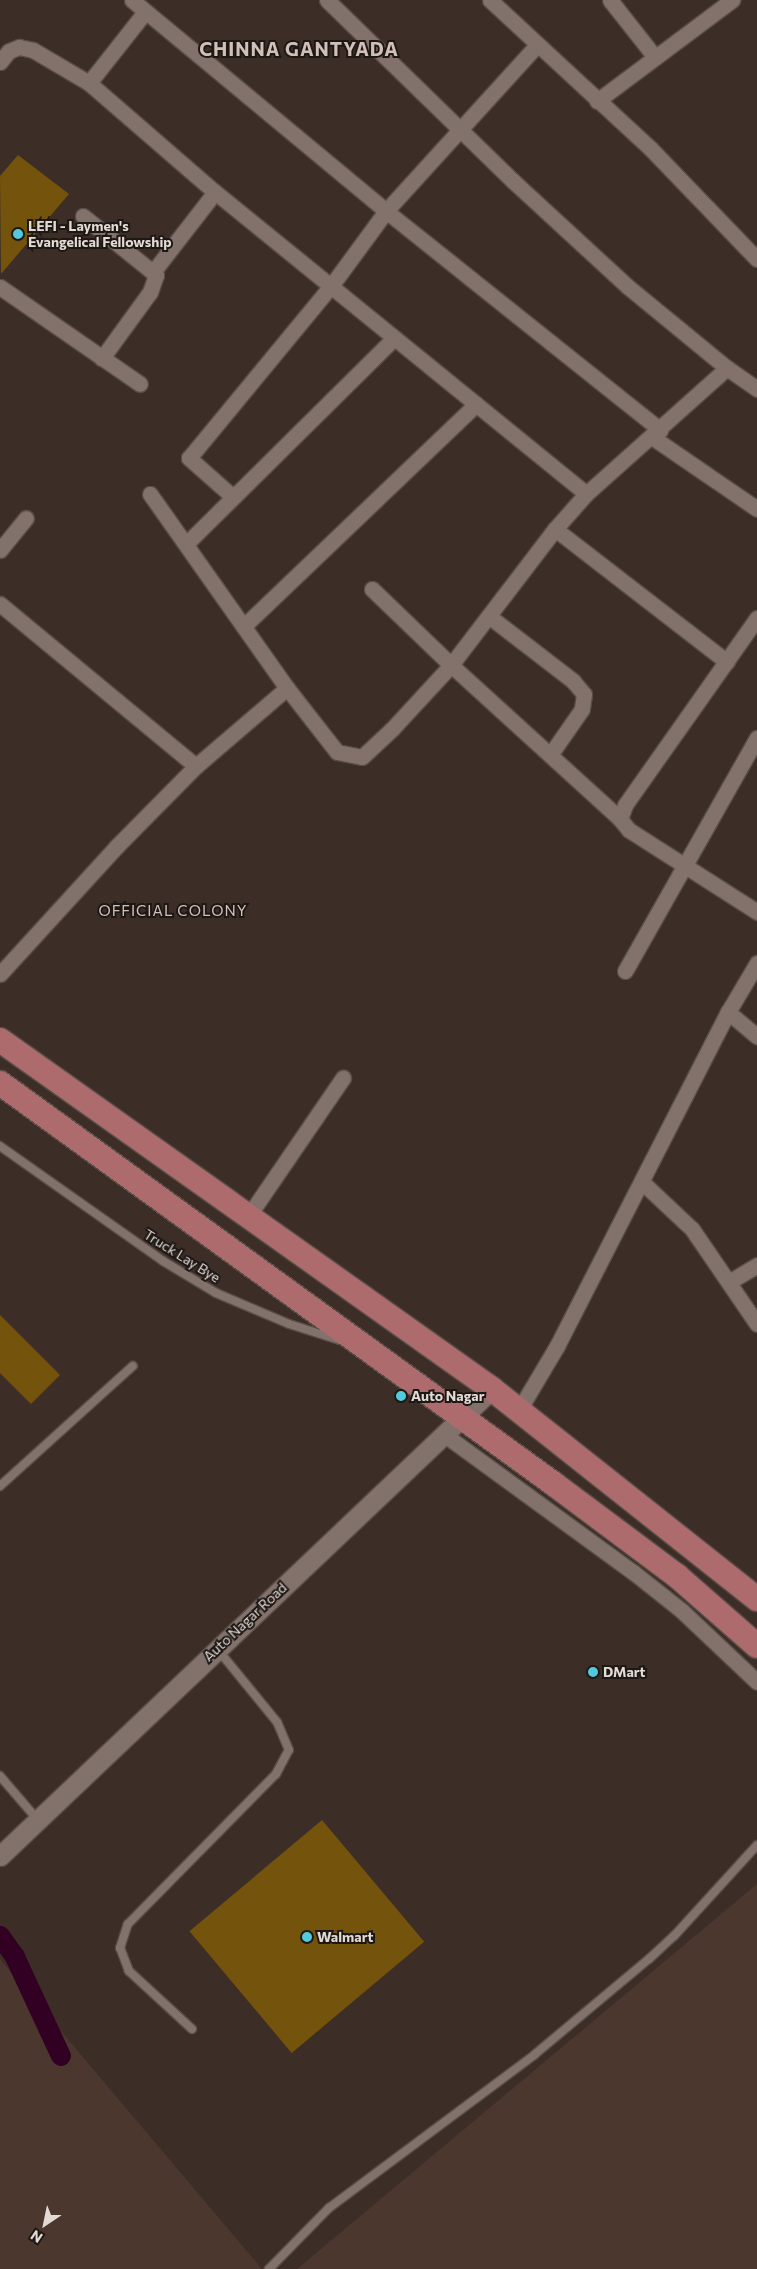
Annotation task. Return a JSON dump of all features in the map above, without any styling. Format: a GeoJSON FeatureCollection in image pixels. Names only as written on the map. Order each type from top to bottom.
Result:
{"type":"FeatureCollection","features":[{"type":"Feature","properties":{"kind":"main road"},"geometry":{"type":"LineString","coordinates":[[0,1040],[247,1218],[492,1389],[757,1599]]}},
{"type":"Feature","properties":{"kind":"main road"},"geometry":{"type":"LineString","coordinates":[[0,1083],[370,1349],[453,1426],[677,1576],[757,1646]]}},
{"type":"Feature","properties":{"kind":"street"},"geometry":{"type":"LineString","coordinates":[[132,0],[656,434],[757,509]]}},
{"type":"Feature","properties":{"kind":"street"},"geometry":{"type":"LineString","coordinates":[[326,0],[627,286],[727,368],[757,389]]}},
{"type":"Feature","properties":{"kind":"street"},"geometry":{"type":"LineString","coordinates":[[490,0],[650,148],[754,248]]}},
{"type":"Feature","properties":{"kind":"street"},"geometry":{"type":"LineString","coordinates":[[610,0],[655,57]]}},
{"type":"Feature","properties":{"kind":"street"},"geometry":{"type":"LineString","coordinates":[[597,101],[732,0]]}},
{"type":"Feature","properties":{"kind":"street"},"geometry":{"type":"LineString","coordinates":[[89,82],[146,12]]}},
{"type":"Feature","properties":{"kind":"street"},"geometry":{"type":"LineString","coordinates":[[233,497],[189,458],[331,286],[386,211],[458,127],[537,45]]}},
{"type":"Feature","properties":{"kind":"street"},"geometry":{"type":"LineString","coordinates":[[0,62],[9,52],[20,47],[33,50],[89,82],[214,192],[586,494]]}},
{"type":"Feature","properties":{"kind":"street"},"geometry":{"type":"LineString","coordinates":[[153,272],[214,192]]}},
{"type":"Feature","properties":{"kind":"street"},"geometry":{"type":"LineString","coordinates":[[83,216],[153,272],[156,280],[150,292],[102,358]]}},
{"type":"Feature","properties":{"kind":"street"},"geometry":{"type":"LineString","coordinates":[[0,288],[140,384]]}},
{"type":"Feature","properties":{"kind":"street"},"geometry":{"type":"LineString","coordinates":[[186,544],[394,338]]}},
{"type":"Feature","properties":{"kind":"street"},"geometry":{"type":"LineString","coordinates":[[150,494],[287,688],[337,752],[362,757],[392,730],[451,665],[490,617],[555,529],[586,494],[656,434],[727,368]]}},
{"type":"Feature","properties":{"kind":"street"},"geometry":{"type":"LineString","coordinates":[[244,626],[476,404]]}},
{"type":"Feature","properties":{"kind":"street"},"geometry":{"type":"LineString","coordinates":[[0,550],[26,518]]}},
{"type":"Feature","properties":{"kind":"street"},"geometry":{"type":"LineString","coordinates":[[555,529],[726,662]]}},
{"type":"Feature","properties":{"kind":"street"},"geometry":{"type":"LineString","coordinates":[[372,589],[451,665],[620,818],[629,830],[757,912]]}},
{"type":"Feature","properties":{"kind":"street"},"geometry":{"type":"LineString","coordinates":[[0,604],[196,766]]}},
{"type":"Feature","properties":{"kind":"street"},"geometry":{"type":"LineString","coordinates":[[490,617],[573,681],[584,694],[582,709],[550,755]]}},
{"type":"Feature","properties":{"kind":"street"},"geometry":{"type":"LineString","coordinates":[[620,818],[625,805],[757,618]]}},
{"type":"Feature","properties":{"kind":"street"},"geometry":{"type":"LineString","coordinates":[[0,974],[117,846],[196,766],[287,688]]}},
{"type":"Feature","properties":{"kind":"street"},"geometry":{"type":"LineString","coordinates":[[625,971],[683,864],[757,738]]}},
{"type":"Feature","properties":{"kind":"street"},"geometry":{"type":"LineString","coordinates":[[519,1410],[557,1346],[643,1183],[728,1012],[757,963]]}},
{"type":"Feature","properties":{"kind":"street"},"geometry":{"type":"LineString","coordinates":[[728,1012],[757,1036]]}},
{"type":"Feature","properties":{"kind":"street"},"geometry":{"type":"LineString","coordinates":[[247,1218],[343,1078]]}},
{"type":"Feature","properties":{"kind":"street"},"geometry":{"type":"LineString","coordinates":[[643,1183],[692,1229],[757,1324]]}},
{"type":"Feature","properties":{"kind":"street"},"geometry":{"type":"LineString","coordinates":[[729,1282],[757,1265]]}},
{"type":"Feature","properties":{"kind":"street","name":"Auto Nagar Road"},"geometry":{"type":"LineString","coordinates":[[0,1856],[492,1389]]}},
{"type":"Feature","properties":{"kind":"street"},"geometry":{"type":"LineString","coordinates":[[453,1426],[682,1611],[757,1682]]}},
{"type":"Feature","properties":{"kind":"lane","name":"Truck Lay Bye"},"geometry":{"type":"LineString","coordinates":[[0,1146],[163,1262],[216,1293],[288,1324],[370,1349]]}},
{"type":"Feature","properties":{"kind":"lane"},"geometry":{"type":"LineString","coordinates":[[0,1486],[133,1366]]}},
{"type":"Feature","properties":{"kind":"lane"},"geometry":{"type":"LineString","coordinates":[[192,2029],[129,1971],[121,1954],[122,1936],[128,1924],[276,1774],[289,1750],[277,1722],[217,1648]]}},
{"type":"Feature","properties":{"kind":"lane"},"geometry":{"type":"LineString","coordinates":[[0,1776],[37,1819]]}},
{"type":"Feature","properties":{"kind":"lane"},"geometry":{"type":"LineString","coordinates":[[269,2269],[329,2208],[534,2056],[649,1960],[674,1936],[757,1845]]}},
{"type":"Feature","properties":{"kind":"shaded area"},"geometry":{"type":"Polygon","coordinates":[[[757,1884],[757,2269],[297,2269],[757,1884]]]}},
{"type":"Feature","properties":{"kind":"shaded area"},"geometry":{"type":"Polygon","coordinates":[[[0,1959],[262,2269],[0,2269],[0,1959]]]}},
{"type":"Feature","properties":{"kind":"building","name":"LEFI - Laymen's Evangelical Fellowship"},"geometry":{"type":"Polygon","coordinates":[[[18,155],[69,194],[1,274],[0,176],[18,155]]]}},
{"type":"Feature","properties":{"kind":"building"},"geometry":{"type":"Polygon","coordinates":[[[0,1315],[60,1375],[31,1404],[0,1373],[0,1315]]]}},
{"type":"Feature","properties":{"kind":"building","name":"Walmart"},"geometry":{"type":"Polygon","coordinates":[[[322,1820],[424,1942],[292,2053],[189,1931],[322,1820]]]}},
{"type":"Feature","properties":{"kind":"waterway"},"geometry":{"type":"LineString","coordinates":[[0,1936],[15,1957],[61,2056]]}},
{"type":"Feature","properties":{"kind":"place","name":"LEFI - Laymen's Evangelical Fellowship"},"geometry":{"type":"Point","coordinates":[18,234]}},
{"type":"Feature","properties":{"kind":"place","name":"Auto Nagar"},"geometry":{"type":"Point","coordinates":[401,1396]}},
{"type":"Feature","properties":{"kind":"place","name":"DMart"},"geometry":{"type":"Point","coordinates":[593,1672]}},
{"type":"Feature","properties":{"kind":"place","name":"Walmart"},"geometry":{"type":"Point","coordinates":[307,1937]}},
{"type":"Feature","properties":{"kind":"district","name":"CHINNA GANTYADA"},"geometry":{"type":"Point","coordinates":[299,49]}},
{"type":"Feature","properties":{"kind":"district","name":"OFFICIAL COLONY"},"geometry":{"type":"Point","coordinates":[173,911]}}]}
